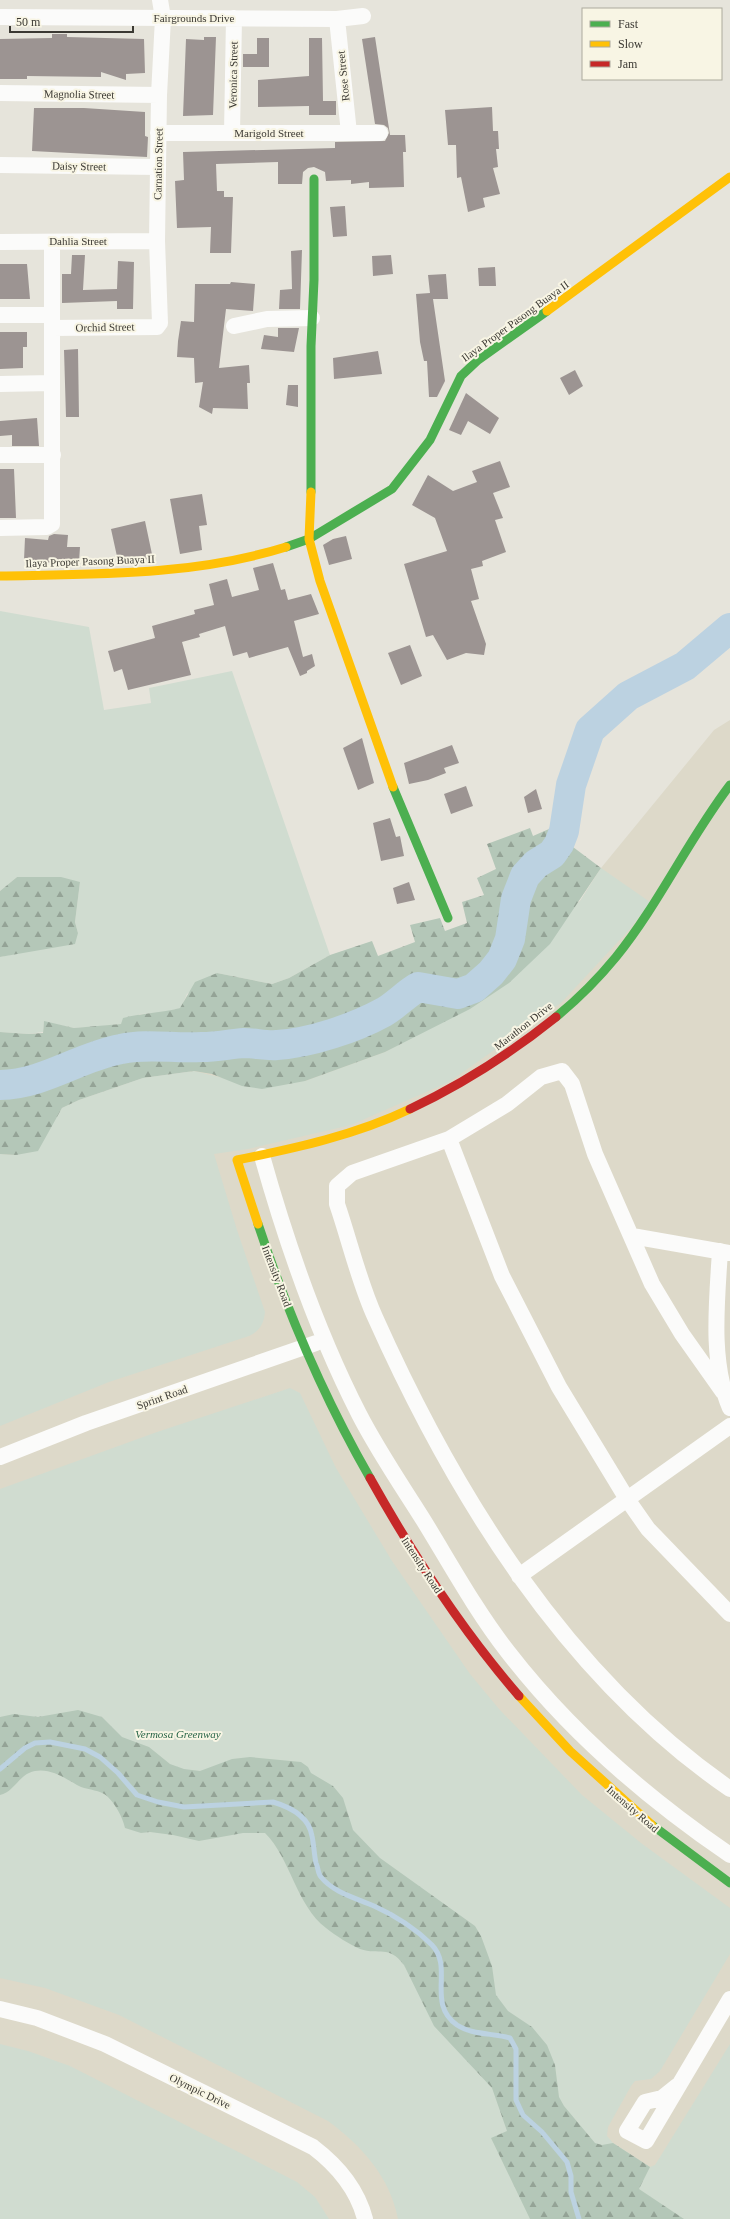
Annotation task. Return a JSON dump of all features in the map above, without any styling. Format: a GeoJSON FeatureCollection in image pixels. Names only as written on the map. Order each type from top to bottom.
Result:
{"type":"FeatureCollection","features":[{"type":"Feature","properties":{"kind":"street","name":"Carnation Street"},"geometry":{"type":"LineString","coordinates":[[157,327],[162,317],[157,241],[158,132],[163,18],[160,0]]}},
{"type":"Feature","properties":{"kind":"street","name":"Fairgrounds Drive"},"geometry":{"type":"LineString","coordinates":[[0,17],[337,19],[363,16]]}},
{"type":"Feature","properties":{"kind":"street","name":"Veronica Street"},"geometry":{"type":"LineString","coordinates":[[232,133],[234,18]]}},
{"type":"Feature","properties":{"kind":"street","name":"Rose Street"},"geometry":{"type":"LineString","coordinates":[[337,19],[349,133]]}},
{"type":"Feature","properties":{"kind":"street","name":"Magnolia Street"},"geometry":{"type":"LineString","coordinates":[[0,93],[159,95]]}},
{"type":"Feature","properties":{"kind":"street","name":"Marigold Street"},"geometry":{"type":"LineString","coordinates":[[158,132],[380,133]]}},
{"type":"Feature","properties":{"kind":"street","name":"Daisy Street"},"geometry":{"type":"LineString","coordinates":[[0,165],[158,168]]}},
{"type":"Feature","properties":{"kind":"street","name":"Ilaya Proper Pasong Buaya II"},"geometry":{"type":"LineString","coordinates":[[0,576],[142,573],[224,563],[281,548],[308,539],[392,489],[430,440],[461,376],[478,360],[579,289],[730,178]]}},
{"type":"Feature","properties":{"kind":"street"},"geometry":{"type":"LineString","coordinates":[[314,179],[310,465],[312,506],[308,539],[320,581],[394,787],[448,918]]}},
{"type":"Feature","properties":{"kind":"street","name":"Dahlia Street"},"geometry":{"type":"LineString","coordinates":[[0,242],[157,241]]}},
{"type":"Feature","properties":{"kind":"street"},"geometry":{"type":"LineString","coordinates":[[0,528],[47,527],[52,524],[52,242]]}},
{"type":"Feature","properties":{"kind":"street","name":"Orchid Street"},"geometry":{"type":"LineString","coordinates":[[0,315],[52,321],[157,327]]}},
{"type":"Feature","properties":{"kind":"street"},"geometry":{"type":"LineString","coordinates":[[234,326],[267,319],[312,318]]}},
{"type":"Feature","properties":{"kind":"street"},"geometry":{"type":"LineString","coordinates":[[0,384],[52,383]]}},
{"type":"Feature","properties":{"kind":"street"},"geometry":{"type":"LineString","coordinates":[[0,455],[53,454]]}},
{"type":"Feature","properties":{"kind":"street","name":"Marathon Drive"},"geometry":{"type":"LineString","coordinates":[[237,1160],[262,1156],[345,1136],[404,1114],[458,1087],[522,1045],[580,996],[617,956],[647,914],[703,821],[730,786]]}},
{"type":"Feature","properties":{"kind":"street"},"geometry":{"type":"LineString","coordinates":[[730,1408],[723,1392],[682,1334],[652,1284],[595,1154],[572,1084],[562,1071],[541,1077],[507,1104],[449,1139],[352,1173],[337,1186],[337,1204],[374,1316],[445,1460],[519,1576],[570,1643],[614,1690],[673,1746],[730,1790]]}},
{"type":"Feature","properties":{"kind":"street"},"geometry":{"type":"LineString","coordinates":[[449,1139],[502,1276],[559,1387],[627,1499],[648,1529],[730,1614]]}},
{"type":"Feature","properties":{"kind":"street","name":"Intensity Road"},"geometry":{"type":"LineString","coordinates":[[262,1156],[292,1255],[325,1339],[360,1416],[475,1605],[508,1652],[566,1717],[606,1756],[678,1817],[730,1855]]}},
{"type":"Feature","properties":{"kind":"street","name":"Intensity Road"},"geometry":{"type":"LineString","coordinates":[[237,1160],[273,1268],[305,1347],[340,1422],[394,1521],[452,1611],[482,1652],[549,1730],[590,1772],[659,1832],[730,1883]]}},
{"type":"Feature","properties":{"kind":"street"},"geometry":{"type":"LineString","coordinates":[[632,1236],[725,1252],[716,1325],[723,1392]]}},
{"type":"Feature","properties":{"kind":"street","name":"Sprint Road"},"geometry":{"type":"LineString","coordinates":[[0,1457],[86,1423],[325,1339]]}},
{"type":"Feature","properties":{"kind":"street"},"geometry":{"type":"LineString","coordinates":[[519,1576],[730,1426]]}},
{"type":"Feature","properties":{"kind":"street"},"geometry":{"type":"LineString","coordinates":[[677,2086],[730,1998]]}},
{"type":"Feature","properties":{"kind":"street","name":"Olympic Drive"},"geometry":{"type":"LineString","coordinates":[[0,2009],[37,2018],[105,2044],[313,2147],[326,2157],[349,2182],[358,2197],[365,2219]]}},
{"type":"Feature","properties":{"kind":"shaded area"},"geometry":{"type":"Polygon","coordinates":[[[730,720],[730,2219],[0,2219],[0,1154],[580,901],[601,868],[714,730],[730,720]]]}},
{"type":"Feature","properties":{"kind":"green space"},"geometry":{"type":"Polygon","coordinates":[[[0,611],[89,627],[104,710],[151,703],[149,688],[232,671],[330,955],[289,978],[272,984],[217,973],[187,994],[181,1008],[161,1013],[140,1014],[121,1024],[74,1028],[44,1022],[43,1032],[28,1034],[0,1032],[0,957],[44,948],[78,933],[75,922],[80,882],[17,877],[0,891],[0,611]]]}},
{"type":"Feature","properties":{"kind":"green space"},"geometry":{"type":"Polygon","coordinates":[[[530,828],[533,836],[549,829],[601,868],[550,944],[509,983],[470,1009],[385,1052],[305,1081],[262,1089],[242,1086],[212,1074],[194,1071],[143,1078],[79,1100],[62,1108],[38,1151],[16,1155],[0,1154],[0,1032],[28,1034],[43,1033],[44,1021],[74,1028],[121,1024],[123,1018],[180,1008],[195,982],[217,973],[272,984],[289,978],[330,955],[372,941],[378,956],[415,942],[410,925],[440,918],[445,931],[467,923],[462,902],[484,895],[477,878],[496,869],[487,844],[530,828]]]}},
{"type":"Feature","properties":{"kind":"green space"},"geometry":{"type":"Polygon","coordinates":[[[601,868],[650,902],[630,929],[561,1003],[449,1082],[351,1125],[248,1149],[214,1154],[237,1230],[265,1312],[264,1320],[256,1332],[249,1336],[109,1382],[0,1426],[0,1154],[16,1155],[51,1126],[62,1108],[79,1100],[143,1078],[194,1071],[227,1079],[305,1081],[385,1052],[424,1031],[580,901],[601,868]]]}},
{"type":"Feature","properties":{"kind":"green space"},"geometry":{"type":"Polygon","coordinates":[[[17,877],[61,877],[80,882],[75,922],[78,933],[75,944],[0,957],[0,891],[17,877]]]}},
{"type":"Feature","properties":{"kind":"green space","name":"Vermosa Greenway"},"geometry":{"type":"Polygon","coordinates":[[[290,1388],[300,1393],[336,1468],[392,1561],[470,1674],[499,1709],[582,1795],[641,1843],[730,1908],[730,1954],[660,2071],[651,2079],[635,2081],[631,2086],[608,2127],[607,2136],[613,2143],[650,2167],[655,2165],[730,2044],[730,2219],[398,2219],[388,2189],[373,2164],[352,2141],[328,2121],[119,2015],[45,1988],[0,1978],[0,1489],[157,1432],[290,1388]]]}},
{"type":"Feature","properties":{"kind":"green space"},"geometry":{"type":"Polygon","coordinates":[[[78,1710],[102,1717],[122,1737],[149,1747],[170,1764],[184,1769],[200,1771],[232,1759],[250,1757],[301,1762],[308,1767],[311,1773],[333,1786],[343,1798],[353,1830],[380,1858],[475,1926],[481,1936],[492,1966],[496,1995],[508,2011],[532,2027],[547,2045],[555,2065],[559,2097],[564,2106],[595,2143],[602,2145],[613,2143],[650,2167],[639,2189],[684,2219],[530,2219],[491,2138],[507,2131],[492,2088],[434,2026],[404,1965],[398,1959],[388,1953],[367,1951],[356,1947],[334,1934],[316,1918],[300,1895],[274,1844],[265,1833],[243,1833],[199,1841],[173,1835],[150,1832],[141,1833],[125,1828],[116,1807],[107,1796],[98,1791],[81,1787],[50,1772],[36,1771],[29,1773],[12,1788],[0,1795],[0,1717],[14,1714],[38,1717],[78,1710]]]}},
{"type":"Feature","properties":{"kind":"green space"},"geometry":{"type":"Polygon","coordinates":[[[0,2044],[28,2051],[70,2066],[297,2182],[315,2197],[329,2219],[0,2219],[0,2044]]]}},
{"type":"Feature","properties":{"kind":"building"},"geometry":{"type":"Polygon","coordinates":[[[52,34],[67,34],[67,37],[144,39],[145,73],[126,74],[126,80],[101,72],[101,77],[27,76],[27,79],[0,79],[0,39],[52,38],[52,34]]]}},
{"type":"Feature","properties":{"kind":"building"},"geometry":{"type":"Polygon","coordinates":[[[204,37],[216,37],[213,115],[183,116],[186,39],[204,40],[204,37]]]}},
{"type":"Feature","properties":{"kind":"building"},"geometry":{"type":"Polygon","coordinates":[[[375,37],[390,135],[405,135],[406,152],[403,152],[404,187],[369,188],[369,182],[351,184],[351,180],[326,181],[325,172],[314,167],[308,168],[303,172],[302,184],[278,184],[278,162],[216,164],[217,191],[224,191],[224,197],[233,197],[231,253],[210,253],[211,227],[177,228],[175,181],[184,180],[183,152],[335,148],[335,142],[385,141],[389,133],[388,128],[384,125],[375,124],[362,39],[375,37]]]}},
{"type":"Feature","properties":{"kind":"building"},"geometry":{"type":"Polygon","coordinates":[[[257,38],[269,38],[269,67],[243,67],[243,54],[257,54],[257,38]]]}},
{"type":"Feature","properties":{"kind":"building"},"geometry":{"type":"Polygon","coordinates":[[[309,38],[322,38],[323,101],[336,101],[336,115],[309,115],[309,106],[258,107],[258,80],[309,76],[309,38]]]}},
{"type":"Feature","properties":{"kind":"building"},"geometry":{"type":"Polygon","coordinates":[[[492,107],[493,131],[498,131],[499,149],[496,149],[498,167],[493,168],[500,194],[483,198],[485,207],[468,212],[461,177],[457,178],[456,145],[448,145],[445,110],[492,107]]]}},
{"type":"Feature","properties":{"kind":"building"},"geometry":{"type":"Polygon","coordinates":[[[34,108],[84,108],[145,112],[145,136],[148,137],[147,157],[32,151],[34,108]]]}},
{"type":"Feature","properties":{"kind":"building"},"geometry":{"type":"Polygon","coordinates":[[[345,206],[347,236],[333,237],[330,207],[345,206]]]}},
{"type":"Feature","properties":{"kind":"building"},"geometry":{"type":"Polygon","coordinates":[[[302,250],[300,309],[279,309],[280,290],[292,289],[291,251],[302,250]]]}},
{"type":"Feature","properties":{"kind":"building"},"geometry":{"type":"Polygon","coordinates":[[[72,255],[85,255],[83,290],[117,289],[118,261],[134,262],[133,309],[117,309],[117,301],[62,303],[62,274],[71,274],[72,255]]]}},
{"type":"Feature","properties":{"kind":"building"},"geometry":{"type":"Polygon","coordinates":[[[391,255],[393,274],[373,276],[372,256],[391,255]]]}},
{"type":"Feature","properties":{"kind":"building"},"geometry":{"type":"Polygon","coordinates":[[[0,264],[27,264],[30,299],[0,299],[0,264]]]}},
{"type":"Feature","properties":{"kind":"building"},"geometry":{"type":"Polygon","coordinates":[[[495,267],[496,286],[479,286],[478,268],[495,267]]]}},
{"type":"Feature","properties":{"kind":"building"},"geometry":{"type":"Polygon","coordinates":[[[446,274],[448,299],[433,299],[445,381],[437,397],[429,397],[427,361],[424,361],[420,342],[416,294],[430,293],[428,275],[446,274]]]}},
{"type":"Feature","properties":{"kind":"building"},"geometry":{"type":"Polygon","coordinates":[[[231,282],[255,284],[253,311],[226,309],[219,368],[249,365],[250,383],[247,383],[248,409],[213,408],[212,414],[199,407],[203,382],[195,383],[194,358],[177,357],[178,341],[181,321],[194,322],[195,284],[230,284],[231,282]]]}},
{"type":"Feature","properties":{"kind":"building"},"geometry":{"type":"Polygon","coordinates":[[[278,328],[299,328],[294,352],[261,349],[264,335],[278,337],[278,328]]]}},
{"type":"Feature","properties":{"kind":"building"},"geometry":{"type":"Polygon","coordinates":[[[0,332],[27,332],[27,347],[23,347],[23,368],[0,369],[0,332]]]}},
{"type":"Feature","properties":{"kind":"building"},"geometry":{"type":"Polygon","coordinates":[[[78,349],[79,417],[66,417],[64,350],[78,349]]]}},
{"type":"Feature","properties":{"kind":"building"},"geometry":{"type":"Polygon","coordinates":[[[378,351],[382,374],[334,379],[333,358],[378,351]]]}},
{"type":"Feature","properties":{"kind":"building"},"geometry":{"type":"Polygon","coordinates":[[[575,370],[583,386],[569,395],[560,378],[575,370]]]}},
{"type":"Feature","properties":{"kind":"building"},"geometry":{"type":"Polygon","coordinates":[[[288,385],[298,385],[298,407],[286,405],[288,385]]]}},
{"type":"Feature","properties":{"kind":"building"},"geometry":{"type":"Polygon","coordinates":[[[466,393],[499,418],[490,434],[468,421],[461,435],[449,430],[466,393]]]}},
{"type":"Feature","properties":{"kind":"building"},"geometry":{"type":"Polygon","coordinates":[[[37,418],[39,446],[12,446],[12,435],[0,436],[0,421],[37,418]]]}},
{"type":"Feature","properties":{"kind":"building"},"geometry":{"type":"Polygon","coordinates":[[[500,461],[510,487],[493,493],[503,518],[495,520],[506,552],[482,561],[483,566],[471,569],[479,599],[471,601],[486,644],[484,655],[466,653],[447,660],[433,635],[426,637],[404,564],[447,551],[435,518],[412,505],[428,475],[453,491],[477,482],[472,471],[500,461]]]}},
{"type":"Feature","properties":{"kind":"building"},"geometry":{"type":"Polygon","coordinates":[[[0,469],[14,469],[16,518],[0,518],[0,469]]]}},
{"type":"Feature","properties":{"kind":"building"},"geometry":{"type":"Polygon","coordinates":[[[202,494],[207,525],[199,526],[202,550],[180,554],[170,499],[202,494]]]}},
{"type":"Feature","properties":{"kind":"building"},"geometry":{"type":"Polygon","coordinates":[[[145,521],[153,559],[118,561],[111,529],[145,521]]]}},
{"type":"Feature","properties":{"kind":"building"},"geometry":{"type":"Polygon","coordinates":[[[54,534],[68,535],[67,547],[80,547],[79,562],[27,563],[27,560],[24,560],[25,538],[48,540],[49,536],[54,534]]]}},
{"type":"Feature","properties":{"kind":"building"},"geometry":{"type":"Polygon","coordinates":[[[346,536],[352,559],[329,565],[323,545],[333,539],[346,536]]]}},
{"type":"Feature","properties":{"kind":"building"},"geometry":{"type":"Polygon","coordinates":[[[273,563],[281,590],[285,589],[288,600],[311,594],[319,614],[294,621],[303,657],[312,654],[315,666],[307,671],[307,673],[300,676],[288,647],[249,658],[247,652],[233,656],[225,626],[199,634],[200,637],[182,642],[191,675],[128,690],[122,669],[114,672],[108,651],[155,638],[152,626],[195,614],[194,610],[214,605],[209,584],[227,579],[232,597],[259,590],[253,568],[273,563]]]}},
{"type":"Feature","properties":{"kind":"building"},"geometry":{"type":"Polygon","coordinates":[[[410,645],[422,676],[401,685],[388,653],[410,645]]]}},
{"type":"Feature","properties":{"kind":"building"},"geometry":{"type":"Polygon","coordinates":[[[362,738],[374,783],[358,790],[343,748],[362,738]]]}},
{"type":"Feature","properties":{"kind":"building"},"geometry":{"type":"Polygon","coordinates":[[[452,745],[459,763],[444,768],[446,773],[428,780],[409,784],[404,763],[452,745]]]}},
{"type":"Feature","properties":{"kind":"building"},"geometry":{"type":"Polygon","coordinates":[[[466,786],[473,806],[451,814],[444,794],[466,786]]]}},
{"type":"Feature","properties":{"kind":"building"},"geometry":{"type":"Polygon","coordinates":[[[536,789],[542,809],[528,813],[524,797],[536,789]]]}},
{"type":"Feature","properties":{"kind":"building"},"geometry":{"type":"Polygon","coordinates":[[[390,818],[396,837],[400,836],[404,856],[381,861],[373,823],[390,818]]]}},
{"type":"Feature","properties":{"kind":"building"},"geometry":{"type":"Polygon","coordinates":[[[409,882],[415,900],[397,904],[393,888],[409,882]]]}},
{"type":"Feature","properties":{"kind":"waterway"},"geometry":{"type":"LineString","coordinates":[[0,1085],[32,1080],[90,1058],[131,1047],[207,1047],[244,1043],[273,1045],[290,1044],[318,1038],[360,1024],[384,1012],[418,987],[458,994],[474,988],[491,973],[502,959],[510,939],[516,899],[525,876],[536,864],[552,854],[559,844],[564,831],[571,785],[590,730],[628,696],[685,666],[730,628]]}},
{"type":"Feature","properties":{"kind":"waterway"},"geometry":{"type":"LineString","coordinates":[[0,1769],[25,1748],[35,1743],[50,1742],[85,1749],[100,1757],[118,1773],[137,1795],[158,1802],[184,1807],[273,1802],[298,1814],[303,1818],[310,1829],[313,1839],[316,1863],[320,1876],[326,1883],[353,1898],[374,1906],[397,1918],[419,1933],[432,1945],[438,1954],[441,1964],[441,1996],[443,2006],[448,2016],[457,2025],[469,2031],[510,2038],[516,2049],[516,2100],[523,2115],[542,2132],[567,2162],[571,2176],[571,2192],[579,2219]]}},
{"type":"Feature","properties":{"kind":"traffic: fast"},"geometry":{"type":"LineString","coordinates":[[311,492],[311,346],[314,280],[314,179]]}},
{"type":"Feature","properties":{"kind":"traffic: fast"},"geometry":{"type":"LineString","coordinates":[[286,547],[309,539],[392,489],[430,440],[461,376],[478,360],[547,311]]}},
{"type":"Feature","properties":{"kind":"traffic: fast"},"geometry":{"type":"LineString","coordinates":[[556,1017],[595,981],[632,937],[715,806],[730,785]]}},
{"type":"Feature","properties":{"kind":"traffic: fast"},"geometry":{"type":"LineString","coordinates":[[393,787],[448,918]]}},
{"type":"Feature","properties":{"kind":"traffic: fast"},"geometry":{"type":"LineString","coordinates":[[258,1224],[281,1289],[308,1354],[337,1417],[370,1478]]}},
{"type":"Feature","properties":{"kind":"traffic: fast"},"geometry":{"type":"LineString","coordinates":[[652,1825],[730,1883]]}},
{"type":"Feature","properties":{"kind":"traffic: slow"},"geometry":{"type":"LineString","coordinates":[[547,311],[730,177]]}},
{"type":"Feature","properties":{"kind":"traffic: slow"},"geometry":{"type":"LineString","coordinates":[[311,492],[309,539],[320,581],[393,787]]}},
{"type":"Feature","properties":{"kind":"traffic: slow"},"geometry":{"type":"LineString","coordinates":[[0,576],[144,572],[216,563],[286,547]]}},
{"type":"Feature","properties":{"kind":"traffic: slow"},"geometry":{"type":"LineString","coordinates":[[258,1224],[237,1160],[325,1140],[368,1126],[410,1109]]}},
{"type":"Feature","properties":{"kind":"traffic: slow"},"geometry":{"type":"LineString","coordinates":[[519,1696],[570,1751],[652,1825]]}},
{"type":"Feature","properties":{"kind":"traffic: jam"},"geometry":{"type":"LineString","coordinates":[[410,1109],[486,1068],[556,1017]]}},
{"type":"Feature","properties":{"kind":"traffic: jam"},"geometry":{"type":"LineString","coordinates":[[370,1478],[403,1535],[439,1591],[477,1644],[519,1696]]}}]}
